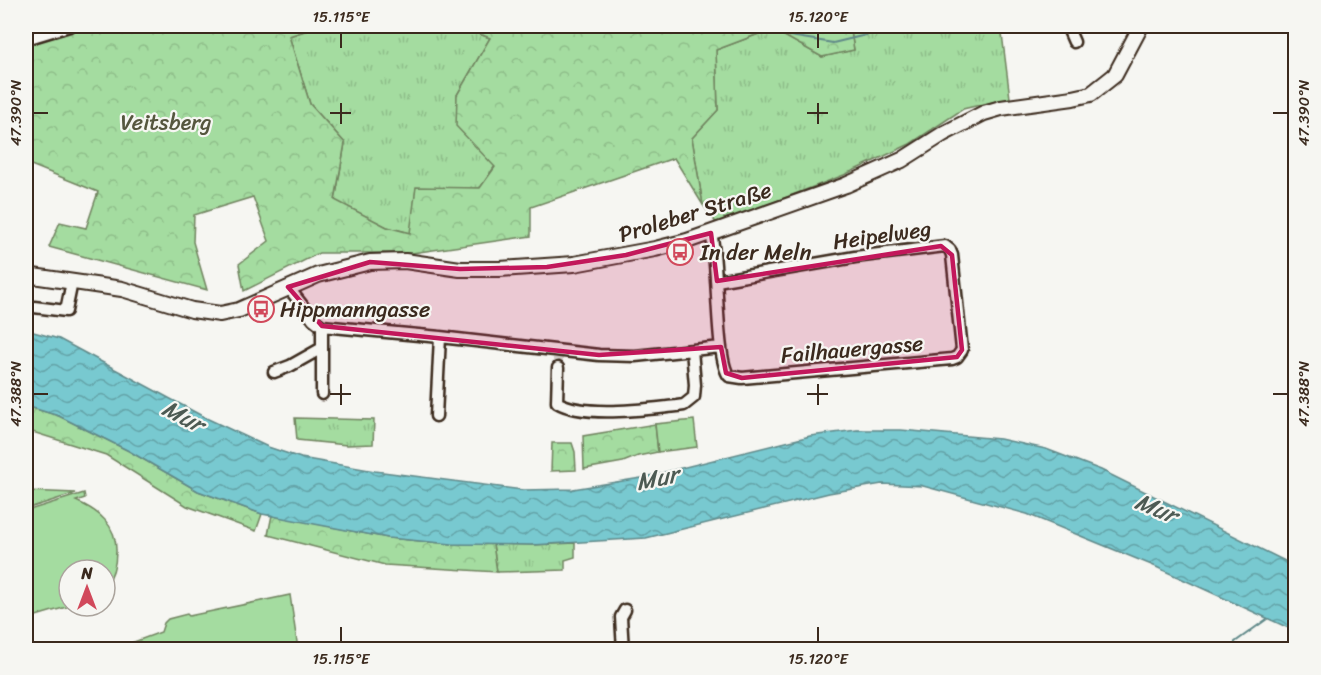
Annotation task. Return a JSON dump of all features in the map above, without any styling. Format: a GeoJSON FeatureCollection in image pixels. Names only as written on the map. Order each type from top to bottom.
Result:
{"type":"FeatureCollection","features":[{"type":"Feature","properties":{"kind":"main road","name":"Proleber Straße"},"geometry":{"type":"LineString","coordinates":[[26,276],[123,289],[212,314],[239,310],[288,287],[336,269],[370,262],[405,261],[460,269],[547,267],[646,251],[711,233],[875,173],[984,113],[1013,105],[1091,94],[1115,75],[1142,26]]}},
{"type":"Feature","properties":{"kind":"street"},"geometry":{"type":"LineString","coordinates":[[26,39],[69,26]]}},
{"type":"Feature","properties":{"kind":"street"},"geometry":{"type":"LineString","coordinates":[[1067,26],[1074,42]]}},
{"type":"Feature","properties":{"kind":"street"},"geometry":{"type":"LineString","coordinates":[[288,287],[313,319],[322,326],[440,337],[558,359],[635,356],[721,347],[716,261],[711,233]]}},
{"type":"Feature","properties":{"kind":"street","name":"Heipelweg"},"geometry":{"type":"LineString","coordinates":[[717,281],[855,257],[945,246],[951,250],[952,255],[962,351]]}},
{"type":"Feature","properties":{"kind":"street"},"geometry":{"type":"LineString","coordinates":[[26,306],[66,311],[72,282]]}},
{"type":"Feature","properties":{"kind":"street"},"geometry":{"type":"LineString","coordinates":[[322,326],[322,394]]}},
{"type":"Feature","properties":{"kind":"street"},"geometry":{"type":"LineString","coordinates":[[436,416],[440,337]]}},
{"type":"Feature","properties":{"kind":"street","name":"Failhauergasse"},"geometry":{"type":"LineString","coordinates":[[721,347],[726,373],[729,376],[742,378],[952,359],[962,351]]}},
{"type":"Feature","properties":{"kind":"street"},"geometry":{"type":"LineString","coordinates":[[274,372],[322,348]]}},
{"type":"Feature","properties":{"kind":"street"},"geometry":{"type":"LineString","coordinates":[[558,359],[557,402],[566,408],[590,411],[623,410],[684,405],[694,397],[692,350]]}},
{"type":"Feature","properties":{"kind":"street"},"geometry":{"type":"LineString","coordinates":[[622,650],[621,617],[625,610]]}},
{"type":"Feature","properties":{"kind":"highlighted area"},"geometry":{"type":"Polygon","coordinates":[[[711,233],[717,281],[941,246],[952,255],[962,350],[957,357],[742,378],[726,373],[721,347],[599,355],[322,326],[288,287],[370,262],[460,269],[547,267],[626,255],[711,233]]]}},
{"type":"Feature","properties":{"kind":"green space","name":"Veitsberg"},"geometry":{"type":"Polygon","coordinates":[[[88,26],[320,26],[289,36],[310,104],[345,143],[335,200],[387,227],[410,233],[416,187],[480,188],[495,167],[456,126],[457,95],[490,38],[458,26],[850,26],[854,50],[822,57],[772,29],[716,50],[718,110],[692,138],[703,205],[674,158],[531,207],[531,236],[412,253],[319,253],[244,291],[239,264],[269,241],[253,197],[194,215],[193,242],[207,290],[49,247],[60,222],[86,228],[98,192],[26,163],[26,45],[88,26]]]}},
{"type":"Feature","properties":{"kind":"green space"},"geometry":{"type":"Polygon","coordinates":[[[320,26],[458,26],[490,38],[457,95],[457,126],[495,166],[480,188],[416,188],[411,233],[387,227],[335,201],[345,143],[310,104],[289,36],[320,26]]]}},
{"type":"Feature","properties":{"kind":"green space"},"geometry":{"type":"Polygon","coordinates":[[[850,26],[1001,26],[1010,98],[963,109],[910,144],[844,175],[717,224],[703,205],[692,138],[718,110],[716,50],[772,29],[822,57],[854,50],[850,26]]]}},
{"type":"Feature","properties":{"kind":"green space"},"geometry":{"type":"Polygon","coordinates":[[[26,406],[59,416],[129,451],[198,491],[262,514],[256,531],[187,506],[106,455],[26,430],[26,406]]]}},
{"type":"Feature","properties":{"kind":"green space"},"geometry":{"type":"Polygon","coordinates":[[[295,418],[374,420],[373,444],[347,445],[297,440],[295,418]]]}},
{"type":"Feature","properties":{"kind":"green space"},"geometry":{"type":"Polygon","coordinates":[[[694,420],[697,447],[658,452],[655,424],[694,420]]]}},
{"type":"Feature","properties":{"kind":"green space"},"geometry":{"type":"Polygon","coordinates":[[[655,424],[658,452],[623,462],[584,469],[583,436],[655,424]]]}},
{"type":"Feature","properties":{"kind":"green space"},"geometry":{"type":"Polygon","coordinates":[[[552,443],[572,443],[576,470],[551,471],[552,443]]]}},
{"type":"Feature","properties":{"kind":"green space"},"geometry":{"type":"Polygon","coordinates":[[[26,491],[76,493],[26,509],[26,491]]]}},
{"type":"Feature","properties":{"kind":"green space"},"geometry":{"type":"Polygon","coordinates":[[[84,493],[85,498],[76,501],[99,514],[110,527],[116,542],[116,557],[57,558],[57,610],[26,619],[26,511],[84,493]]]}},
{"type":"Feature","properties":{"kind":"green space"},"geometry":{"type":"Polygon","coordinates":[[[272,515],[388,538],[452,544],[493,544],[497,572],[385,565],[268,535],[272,515]]]}},
{"type":"Feature","properties":{"kind":"green space"},"geometry":{"type":"Polygon","coordinates":[[[575,543],[575,557],[565,560],[565,570],[497,572],[493,544],[575,543]]]}},
{"type":"Feature","properties":{"kind":"green space"},"geometry":{"type":"Polygon","coordinates":[[[290,595],[298,649],[115,649],[161,632],[168,619],[290,595]]]}},
{"type":"Feature","properties":{"kind":"water","name":"Mur"},"geometry":{"type":"Polygon","coordinates":[[[26,330],[59,339],[206,418],[268,447],[301,458],[375,471],[523,490],[573,489],[641,478],[810,436],[857,430],[901,430],[1000,439],[1046,449],[1101,470],[1295,566],[1295,631],[1154,566],[1027,514],[923,486],[882,484],[829,493],[646,538],[533,545],[452,544],[388,538],[262,514],[198,491],[129,451],[59,416],[26,406],[26,330]]]}},
{"type":"Feature","properties":{"kind":"waterway"},"geometry":{"type":"LineString","coordinates":[[774,26],[790,36],[833,43],[870,34],[884,26]]}},
{"type":"Feature","properties":{"kind":"waterway"},"geometry":{"type":"LineString","coordinates":[[1234,650],[1235,642],[1267,619]]}},
{"type":"Feature","properties":{"kind":"tunnel"},"geometry":{"type":"LineString","coordinates":[[558,358],[558,368]]}},
{"type":"Feature","properties":{"kind":"place","name":"In der Meln"},"geometry":{"type":"Point","coordinates":[680,252]}},
{"type":"Feature","properties":{"kind":"place","name":"Hippmanngasse"},"geometry":{"type":"Point","coordinates":[261,309]}}]}
